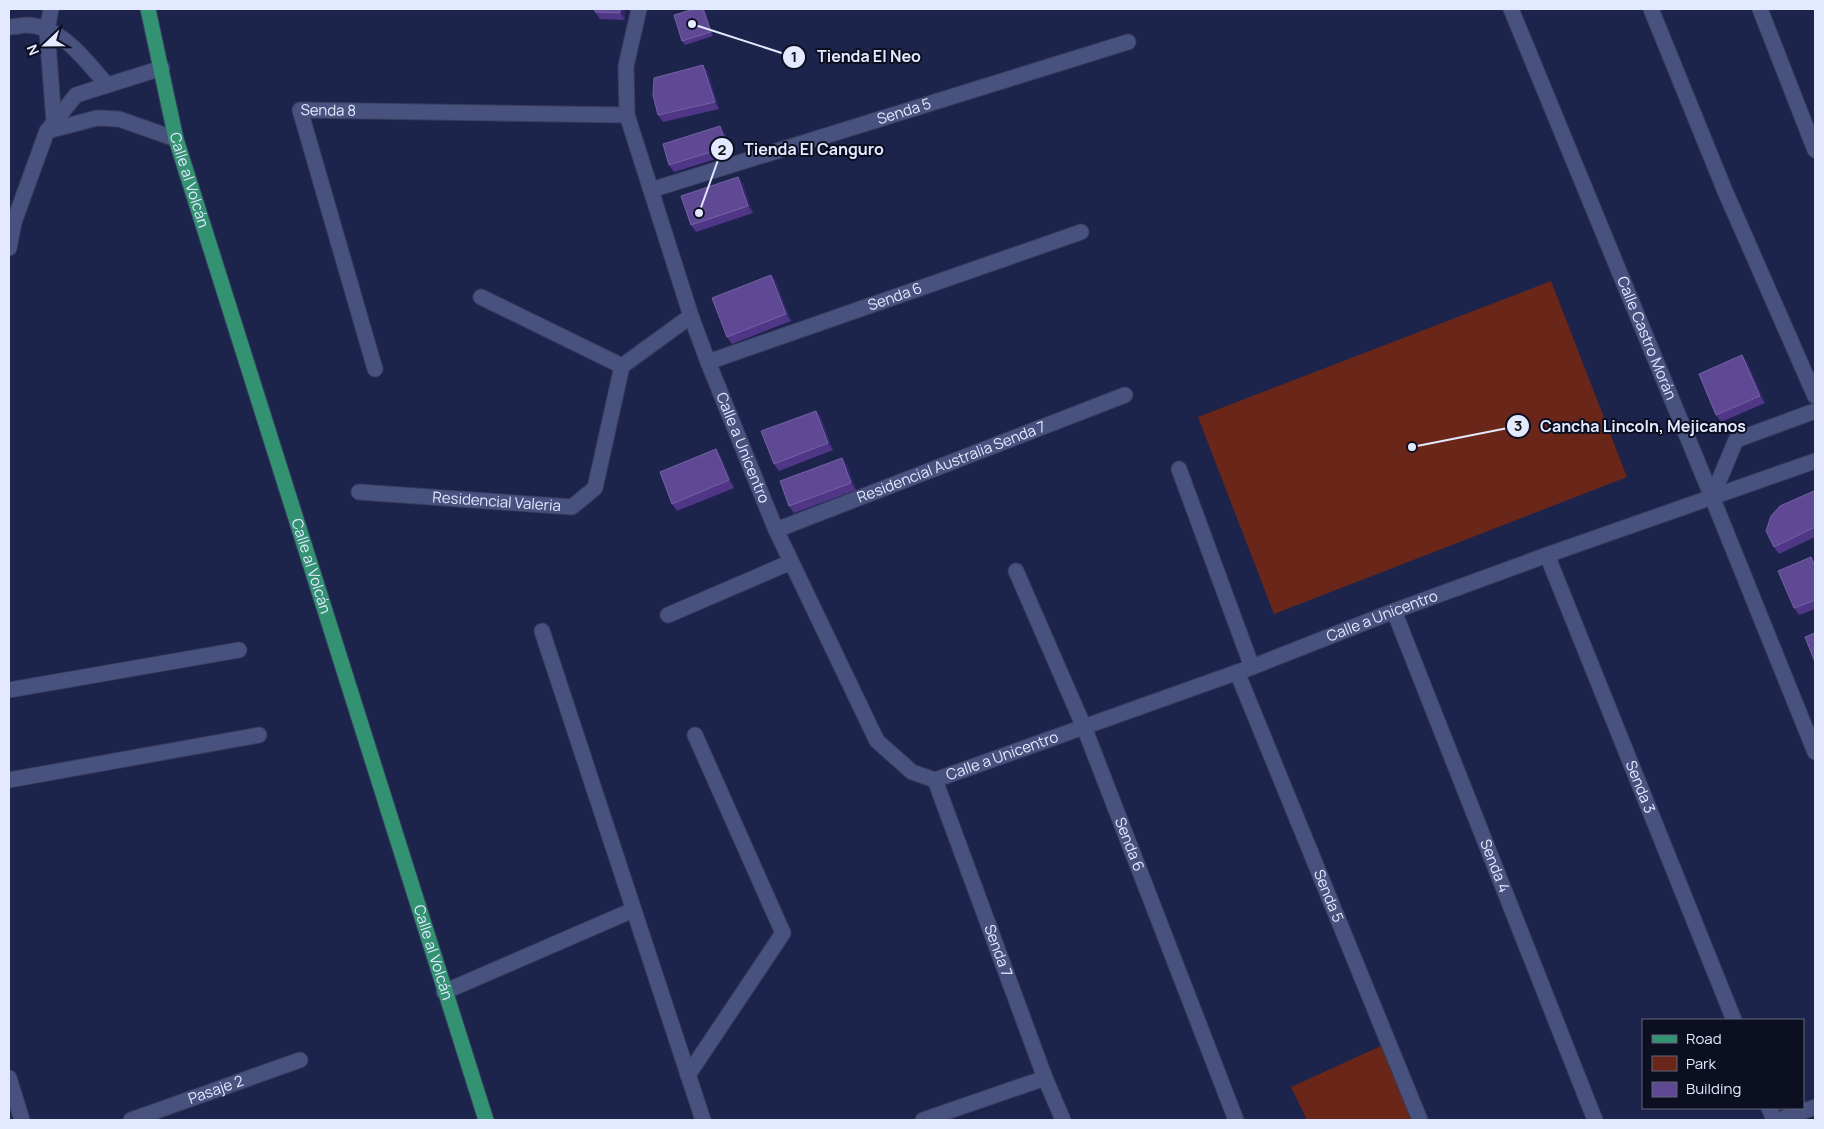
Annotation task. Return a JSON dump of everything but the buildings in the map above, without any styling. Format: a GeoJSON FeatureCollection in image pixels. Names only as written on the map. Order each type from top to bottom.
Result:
{"type":"FeatureCollection","features":[{"type":"Feature","properties":{"kind":"main road","name":"Calle al Volcán"},"geometry":{"type":"LineString","coordinates":[[148,9],[176,139],[486,1120]]}},
{"type":"Feature","properties":{"kind":"street"},"geometry":{"type":"LineString","coordinates":[[51,9],[47,30],[51,126]]}},
{"type":"Feature","properties":{"kind":"street","name":"Calle a Unicentro"},"geometry":{"type":"LineString","coordinates":[[640,9],[626,66],[627,115],[691,316],[776,530],[877,741],[912,772],[934,780],[1252,667],[1394,611],[1547,555],[1815,461]]}},
{"type":"Feature","properties":{"kind":"street","name":"Calle Castro Morán"},"geometry":{"type":"LineString","coordinates":[[1511,9],[1815,752]]}},
{"type":"Feature","properties":{"kind":"street"},"geometry":{"type":"LineString","coordinates":[[1651,9],[1725,191],[1815,396]]}},
{"type":"Feature","properties":{"kind":"street"},"geometry":{"type":"LineString","coordinates":[[1760,9],[1815,150]]}},
{"type":"Feature","properties":{"kind":"street"},"geometry":{"type":"LineString","coordinates":[[9,27],[28,25],[47,30],[78,50],[107,85]]}},
{"type":"Feature","properties":{"kind":"street","name":"Senda 5"},"geometry":{"type":"LineString","coordinates":[[650,190],[1128,42]]}},
{"type":"Feature","properties":{"kind":"street"},"geometry":{"type":"LineString","coordinates":[[9,248],[11,222],[51,126],[76,95],[162,68]]}},
{"type":"Feature","properties":{"kind":"street","name":"Senda 8"},"geometry":{"type":"LineString","coordinates":[[375,369],[300,110],[627,115]]}},
{"type":"Feature","properties":{"kind":"street"},"geometry":{"type":"LineString","coordinates":[[51,126],[97,118],[119,119],[176,139]]}},
{"type":"Feature","properties":{"kind":"street","name":"Senda 6"},"geometry":{"type":"LineString","coordinates":[[708,362],[1081,232]]}},
{"type":"Feature","properties":{"kind":"street"},"geometry":{"type":"LineString","coordinates":[[481,297],[622,366],[691,316]]}},
{"type":"Feature","properties":{"kind":"street","name":"Residencial Valeria"},"geometry":{"type":"LineString","coordinates":[[359,492],[572,508],[596,488],[622,366]]}},
{"type":"Feature","properties":{"kind":"street","name":"Residencial Australia Senda 7"},"geometry":{"type":"LineString","coordinates":[[776,530],[1125,395]]}},
{"type":"Feature","properties":{"kind":"street"},"geometry":{"type":"LineString","coordinates":[[1712,497],[1736,440],[1815,410]]}},
{"type":"Feature","properties":{"kind":"street"},"geometry":{"type":"LineString","coordinates":[[1179,469],[1252,667]]}},
{"type":"Feature","properties":{"kind":"street","name":"Senda 3"},"geometry":{"type":"LineString","coordinates":[[1547,555],[1734,1019]]}},
{"type":"Feature","properties":{"kind":"street"},"geometry":{"type":"LineString","coordinates":[[668,614],[791,562]]}},
{"type":"Feature","properties":{"kind":"street","name":"Senda 6"},"geometry":{"type":"LineString","coordinates":[[1016,571],[1084,727],[1236,1120]]}},
{"type":"Feature","properties":{"kind":"street","name":"Senda 4"},"geometry":{"type":"LineString","coordinates":[[1394,611],[1595,1120]]}},
{"type":"Feature","properties":{"kind":"street"},"geometry":{"type":"LineString","coordinates":[[542,631],[703,1120]]}},
{"type":"Feature","properties":{"kind":"street"},"geometry":{"type":"LineString","coordinates":[[9,690],[240,650]]}},
{"type":"Feature","properties":{"kind":"street","name":"Senda 5"},"geometry":{"type":"LineString","coordinates":[[1237,672],[1420,1120]]}},
{"type":"Feature","properties":{"kind":"street"},"geometry":{"type":"LineString","coordinates":[[9,780],[259,735]]}},
{"type":"Feature","properties":{"kind":"street"},"geometry":{"type":"LineString","coordinates":[[688,1075],[783,933],[695,735]]}},
{"type":"Feature","properties":{"kind":"street","name":"Senda 7"},"geometry":{"type":"LineString","coordinates":[[934,780],[1045,1078],[1064,1120]]}},
{"type":"Feature","properties":{"kind":"street"},"geometry":{"type":"LineString","coordinates":[[444,992],[634,910]]}},
{"type":"Feature","properties":{"kind":"street","name":"Pasaje 2"},"geometry":{"type":"LineString","coordinates":[[132,1120],[300,1060]]}},
{"type":"Feature","properties":{"kind":"street"},"geometry":{"type":"LineString","coordinates":[[9,1078],[22,1120]]}},
{"type":"Feature","properties":{"kind":"street"},"geometry":{"type":"LineString","coordinates":[[923,1120],[1045,1078]]}},
{"type":"Feature","properties":{"kind":"street"},"geometry":{"type":"LineString","coordinates":[[1779,1120],[1815,1107]]}},
{"type":"Feature","properties":{"kind":"green space"},"geometry":{"type":"Polygon","coordinates":[[[1551,281],[1627,477],[1274,614],[1198,417],[1551,281]]]}},
{"type":"Feature","properties":{"kind":"green space"},"geometry":{"type":"Polygon","coordinates":[[[1381,1046],[1412,1120],[1307,1120],[1291,1087],[1381,1046]]]}},
{"type":"Feature","properties":{"kind":"place","name":"Tienda El Neo"},"geometry":{"type":"Point","coordinates":[692,24]}},
{"type":"Feature","properties":{"kind":"place","name":"Tienda El Canguro"},"geometry":{"type":"Point","coordinates":[699,213]}},
{"type":"Feature","properties":{"kind":"place","name":"Cancha Lincoln, Mejicanos"},"geometry":{"type":"Point","coordinates":[1412,447]}}]}
